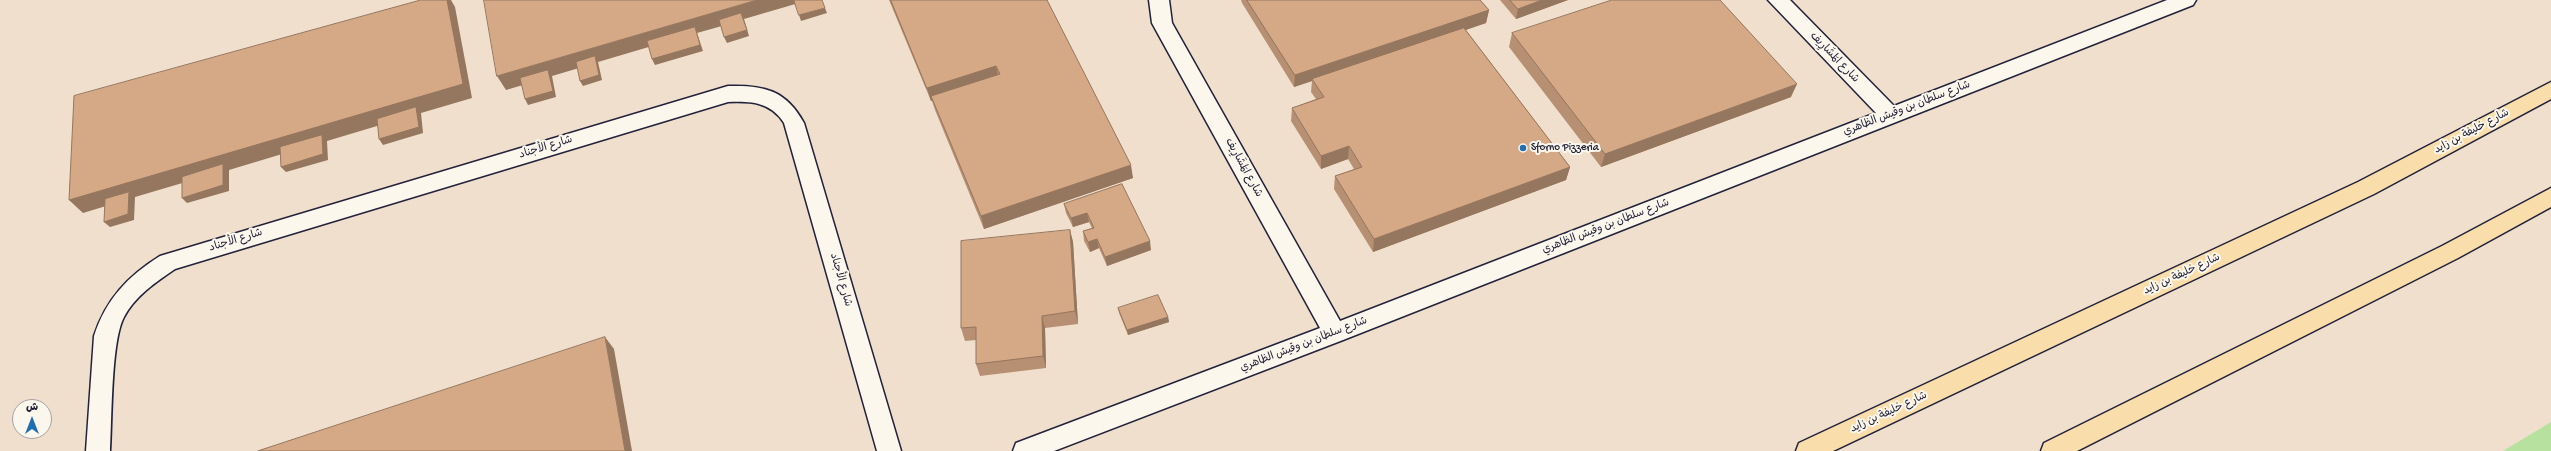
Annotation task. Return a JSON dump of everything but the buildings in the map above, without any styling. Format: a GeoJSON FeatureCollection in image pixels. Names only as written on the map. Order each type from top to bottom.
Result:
{"type":"FeatureCollection","features":[{"type":"Feature","properties":{"kind":"highway","name":"شارع خليفة بن زايد"},"geometry":{"type":"LineString","coordinates":[[1808,451],[2366,188],[2551,90]]}},
{"type":"Feature","properties":{"kind":"highway"},"geometry":{"type":"LineString","coordinates":[[2053,451],[2450,252],[2551,197]]}},
{"type":"Feature","properties":{"kind":"street","name":"شارع المَشَارِيف"},"geometry":{"type":"LineString","coordinates":[[1159,0],[1159,11],[1162,23],[1335,333]]}},
{"type":"Feature","properties":{"kind":"street","name":"شارع المَشَارِيف"},"geometry":{"type":"LineString","coordinates":[[1778,0],[1890,116]]}},
{"type":"Feature","properties":{"kind":"street","name":"شارع سلطان بن وقيش الظاهري"},"geometry":{"type":"LineString","coordinates":[[1025,451],[1335,333],[2186,0]]}},
{"type":"Feature","properties":{"kind":"street","name":"شارع الأجناد"},"geometry":{"type":"LineString","coordinates":[[98,451],[106,336],[110,320],[119,303],[132,288],[168,262],[728,94],[746,92],[763,95],[777,102],[788,111],[794,123],[889,451]]}},
{"type":"Feature","properties":{"kind":"green space"},"geometry":{"type":"Polygon","coordinates":[[[2551,422],[2551,451],[2503,451],[2551,422]]]}},
{"type":"Feature","properties":{"kind":"place","name":"Sforno Pizzeria"},"geometry":{"type":"Point","coordinates":[1523,148]}}]}
